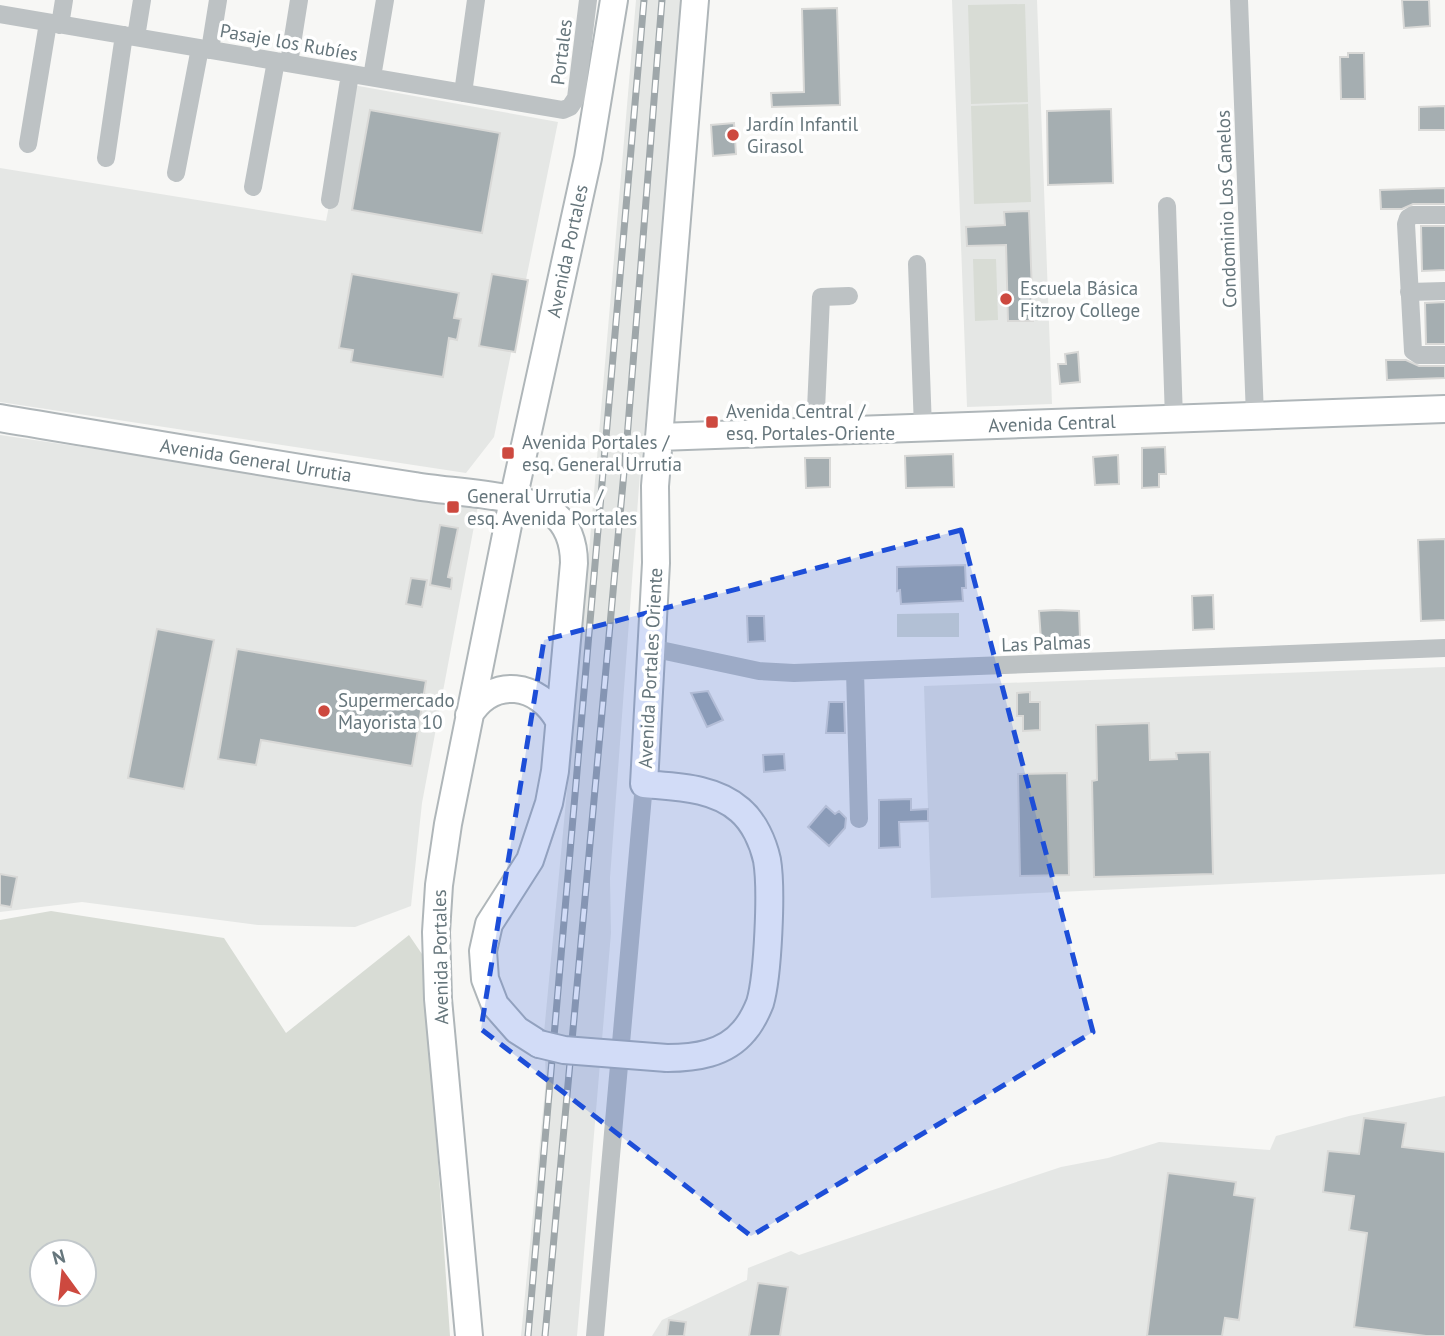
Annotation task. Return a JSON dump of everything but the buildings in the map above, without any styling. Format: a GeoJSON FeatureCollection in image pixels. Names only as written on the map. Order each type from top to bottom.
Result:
{"type":"FeatureCollection","features":[{"type":"Feature","properties":{"kind":"street"},"geometry":{"type":"LineString","coordinates":[[29,144],[54,24],[64,0]]}},
{"type":"Feature","properties":{"kind":"street"},"geometry":{"type":"LineString","coordinates":[[106,158],[130,36],[142,0]]}},
{"type":"Feature","properties":{"kind":"street"},"geometry":{"type":"LineString","coordinates":[[176,173],[218,0]]}},
{"type":"Feature","properties":{"kind":"street"},"geometry":{"type":"LineString","coordinates":[[253,187],[299,0]]}},
{"type":"Feature","properties":{"kind":"street"},"geometry":{"type":"LineString","coordinates":[[372,77],[385,0]]}},
{"type":"Feature","properties":{"kind":"street"},"geometry":{"type":"LineString","coordinates":[[463,93],[476,0]]}},
{"type":"Feature","properties":{"kind":"street","name":"Portales"},"geometry":{"type":"LineString","coordinates":[[570,107],[576,97],[588,0]]}},
{"type":"Feature","properties":{"kind":"street","name":"Avenida Portales"},"geometry":{"type":"LineString","coordinates":[[469,1336],[440,1029],[436,932],[441,862],[513,500],[588,158],[614,0]]}},
{"type":"Feature","properties":{"kind":"street","name":"Avenida Portales Oriente"},"geometry":{"type":"LineString","coordinates":[[595,1336],[644,785],[659,437],[695,0]]}},
{"type":"Feature","properties":{"kind":"street","name":"Condominio Los Canelos"},"geometry":{"type":"LineString","coordinates":[[1239,0],[1255,416]]}},
{"type":"Feature","properties":{"kind":"street","name":"Pasaje los Rubíes"},"geometry":{"type":"LineString","coordinates":[[0,15],[559,109],[570,107]]}},
{"type":"Feature","properties":{"kind":"street"},"geometry":{"type":"LineString","coordinates":[[330,200],[350,74]]}},
{"type":"Feature","properties":{"kind":"street"},"geometry":{"type":"LineString","coordinates":[[1167,206],[1174,419]]}},
{"type":"Feature","properties":{"kind":"street"},"geometry":{"type":"LineString","coordinates":[[1445,215],[1413,215],[1406,221],[1413,351],[1419,355],[1445,355]]}},
{"type":"Feature","properties":{"kind":"street"},"geometry":{"type":"LineString","coordinates":[[917,264],[923,428]]}},
{"type":"Feature","properties":{"kind":"street"},"geometry":{"type":"LineString","coordinates":[[1409,292],[1445,291]]}},
{"type":"Feature","properties":{"kind":"street"},"geometry":{"type":"LineString","coordinates":[[815,432],[821,297],[849,296]]}},
{"type":"Feature","properties":{"kind":"street","name":"Avenida Central"},"geometry":{"type":"LineString","coordinates":[[659,437],[1445,409]]}},
{"type":"Feature","properties":{"kind":"street","name":"Avenida General Urrutia"},"geometry":{"type":"LineString","coordinates":[[0,418],[404,485],[513,500]]}},
{"type":"Feature","properties":{"kind":"street"},"geometry":{"type":"LineString","coordinates":[[513,500],[550,511],[563,523],[572,541],[574,563],[553,787],[544,824],[522,874],[489,924],[482,951],[485,979],[495,1005],[517,1030],[539,1044],[564,1050],[667,1058],[697,1056],[718,1051],[736,1039],[751,1022],[760,1002],[765,973],[768,873],[764,849],[755,829],[741,810],[719,797],[694,789],[644,785]]}},
{"type":"Feature","properties":{"kind":"street","name":"Las Palmas"},"geometry":{"type":"LineString","coordinates":[[651,648],[759,671],[794,673],[1445,649]]}},
{"type":"Feature","properties":{"kind":"street"},"geometry":{"type":"LineString","coordinates":[[855,671],[859,819]]}},
{"type":"Feature","properties":{"kind":"street"},"geometry":{"type":"LineString","coordinates":[[470,715],[488,695],[512,689],[530,692],[539,697],[559,721]]}},
{"type":"Feature","properties":{"kind":"highlighted area"},"geometry":{"type":"Polygon","coordinates":[[[961,530],[1093,1032],[751,1236],[481,1029],[544,640],[961,530]]]}},
{"type":"Feature","properties":{"kind":"shaded area"},"geometry":{"type":"Polygon","coordinates":[[[636,0],[685,0],[640,473],[610,878],[611,933],[577,1336],[521,1336],[546,1080],[544,1033],[584,610],[636,0]]]}},
{"type":"Feature","properties":{"kind":"shaded area","name":"Escuela Básica Fitzroy College"},"geometry":{"type":"Polygon","coordinates":[[[952,0],[1037,0],[1052,404],[967,407],[952,0]]]}},
{"type":"Feature","properties":{"kind":"shaded area"},"geometry":{"type":"Polygon","coordinates":[[[1025,4],[1028,102],[971,104],[968,5],[1025,4]]]}},
{"type":"Feature","properties":{"kind":"shaded area"},"geometry":{"type":"Polygon","coordinates":[[[353,85],[558,122],[494,437],[466,473],[0,402],[0,168],[326,221],[353,85]]]}},
{"type":"Feature","properties":{"kind":"shaded area"},"geometry":{"type":"Polygon","coordinates":[[[1028,104],[1031,202],[974,204],[971,106],[1028,104]]]}},
{"type":"Feature","properties":{"kind":"shaded area"},"geometry":{"type":"Polygon","coordinates":[[[973,259],[996,259],[998,320],[975,321],[973,259]]]}},
{"type":"Feature","properties":{"kind":"shaded area"},"geometry":{"type":"Polygon","coordinates":[[[0,435],[478,505],[422,803],[411,906],[355,927],[258,925],[82,902],[0,912],[0,435]]]}},
{"type":"Feature","properties":{"kind":"shaded area"},"geometry":{"type":"Polygon","coordinates":[[[959,613],[959,637],[897,637],[897,614],[959,613]]]}},
{"type":"Feature","properties":{"kind":"shaded area"},"geometry":{"type":"Polygon","coordinates":[[[1445,667],[1445,874],[931,898],[924,686],[1445,667]]]}},
{"type":"Feature","properties":{"kind":"shaded area"},"geometry":{"type":"Polygon","coordinates":[[[51,911],[224,938],[286,1033],[409,935],[424,957],[450,1336],[0,1336],[0,920],[51,911]]]}},
{"type":"Feature","properties":{"kind":"shaded area"},"geometry":{"type":"Polygon","coordinates":[[[1445,1096],[1445,1336],[652,1336],[662,1320],[747,1280],[748,1268],[791,1251],[799,1255],[1061,1167],[1108,1158],[1159,1142],[1270,1150],[1276,1136],[1349,1116],[1445,1096]]]}},
{"type":"Feature","properties":{"kind":"railway"},"geometry":{"type":"LineString","coordinates":[[528,1336],[644,0]]}},
{"type":"Feature","properties":{"kind":"railway"},"geometry":{"type":"LineString","coordinates":[[545,1336],[627,439],[662,0]]}},
{"type":"Feature","properties":{"kind":"place","name":"Jardín Infantil Girasol"},"geometry":{"type":"Point","coordinates":[733,135]}},
{"type":"Feature","properties":{"kind":"place","name":"Escuela Básica Fitzroy College"},"geometry":{"type":"Point","coordinates":[1006,299]}},
{"type":"Feature","properties":{"kind":"place","name":"Avenida Central / esq. Portales-Oriente"},"geometry":{"type":"Point","coordinates":[712,422]}},
{"type":"Feature","properties":{"kind":"place","name":"Avenida Portales / esq. General Urrutia"},"geometry":{"type":"Point","coordinates":[508,453]}},
{"type":"Feature","properties":{"kind":"place","name":"General Urrutia / esq. Avenida Portales"},"geometry":{"type":"Point","coordinates":[453,507]}},
{"type":"Feature","properties":{"kind":"place","name":"Supermercado Mayorista 10"},"geometry":{"type":"Point","coordinates":[324,711]}}]}
